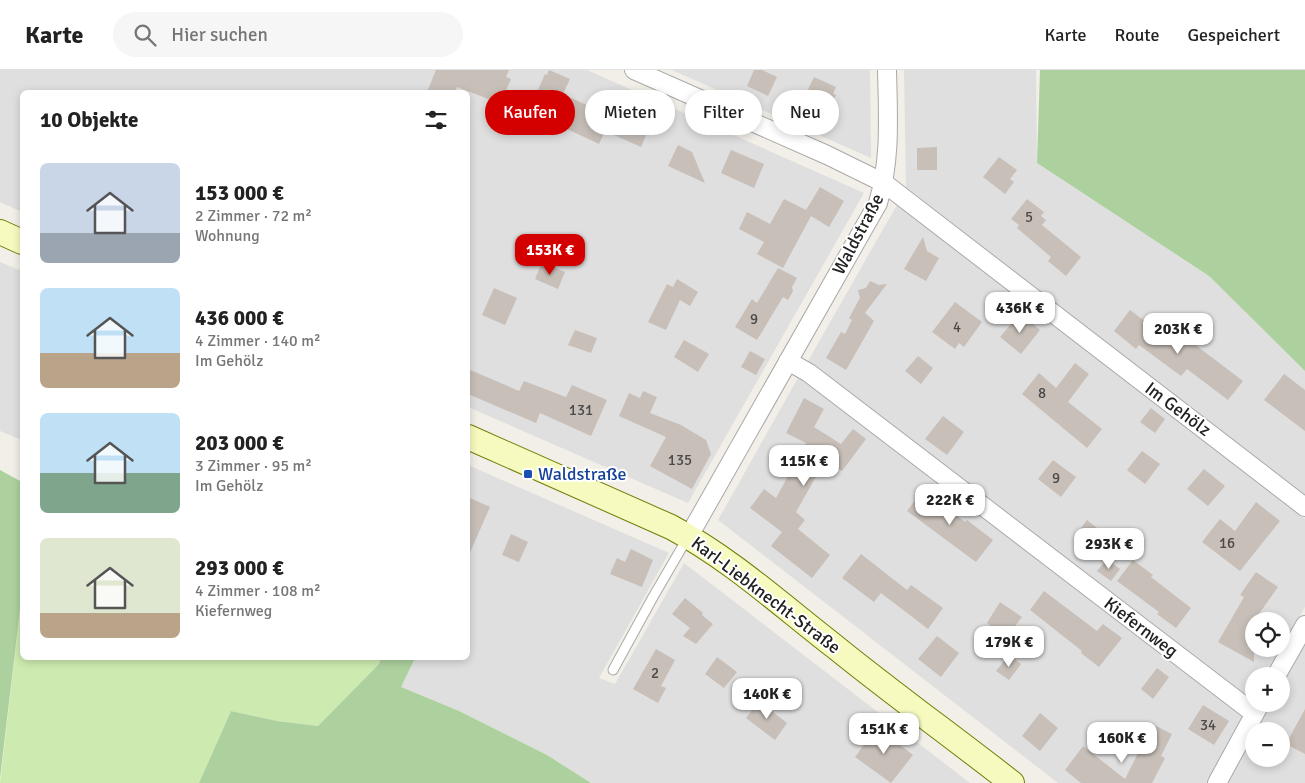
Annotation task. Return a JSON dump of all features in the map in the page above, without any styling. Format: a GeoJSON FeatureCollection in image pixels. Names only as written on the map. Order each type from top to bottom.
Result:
{"type":"FeatureCollection","features":[{"type":"Feature","properties":{"kind":"street","name":"Im Gehölz"},"geometry":{"type":"LineString","coordinates":[[634,70],[827,155],[884,183],[1305,507]]}},
{"type":"Feature","properties":{"kind":"street","name":"Waldstraße"},"geometry":{"type":"LineString","coordinates":[[689,536],[878,203],[884,183],[887,159],[887,70]]}},
{"type":"Feature","properties":{"kind":"street"},"geometry":{"type":"LineString","coordinates":[[0,232],[20,241]]}},
{"type":"Feature","properties":{"kind":"street","name":"Kiefernweg"},"geometry":{"type":"LineString","coordinates":[[788,361],[809,373],[1245,706]]}},
{"type":"Feature","properties":{"kind":"street","name":"Karl-Liebknecht-Straße"},"geometry":{"type":"LineString","coordinates":[[470,438],[689,536],[735,568],[1012,783]]}},
{"type":"Feature","properties":{"kind":"street"},"geometry":{"type":"LineString","coordinates":[[1281,667],[1305,625]]}},
{"type":"Feature","properties":{"kind":"street"},"geometry":{"type":"LineString","coordinates":[[1217,783],[1256,712]]}},
{"type":"Feature","properties":{"kind":"lane","name":"Waldstraße"},"geometry":{"type":"LineString","coordinates":[[614,670],[653,597],[689,536]]}},
{"type":"Feature","properties":{"kind":"shaded area"},"geometry":{"type":"Polygon","coordinates":[[[0,70],[587,70],[632,90],[585,90],[585,135],[675,135],[675,109],[685,114],[685,135],[733,135],[864,193],[688,503],[470,408],[470,90],[20,90],[20,211],[0,202],[0,70]]]}},
{"type":"Feature","properties":{"kind":"shaded area"},"geometry":{"type":"Polygon","coordinates":[[[672,70],[870,70],[871,158],[819,135],[839,135],[839,90],[772,90],[772,114],[762,110],[762,90],[717,90],[672,70]]]}},
{"type":"Feature","properties":{"kind":"shaded area"},"geometry":{"type":"Polygon","coordinates":[[[904,70],[1036,70],[1037,163],[1209,276],[1305,371],[1305,497],[906,187],[904,70]]]}},
{"type":"Feature","properties":{"kind":"shaded area"},"geometry":{"type":"Polygon","coordinates":[[[898,203],[1305,519],[1305,607],[1290,634],[1290,612],[1245,612],[1245,657],[1277,657],[1271,667],[1245,667],[1245,694],[808,361],[898,203]]]}},
{"type":"Feature","properties":{"kind":"shaded area"},"geometry":{"type":"Polygon","coordinates":[[[0,262],[20,270],[20,439],[0,431],[0,262]]]}},
{"type":"Feature","properties":{"kind":"shaded area"},"geometry":{"type":"Polygon","coordinates":[[[799,376],[1244,715],[1206,783],[1058,783],[718,520],[799,376]]]}},
{"type":"Feature","properties":{"kind":"shaded area"},"geometry":{"type":"Polygon","coordinates":[[[470,466],[669,553],[599,678],[615,684],[684,563],[970,783],[591,783],[547,755],[459,711],[400,687],[414,660],[470,660],[470,466]]]}},
{"type":"Feature","properties":{"kind":"shaded area"},"geometry":{"type":"Polygon","coordinates":[[[1305,642],[1305,783],[1226,783],[1245,749],[1245,767],[1290,767],[1290,722],[1260,722],[1266,712],[1290,712],[1290,669],[1305,642]]]}},
{"type":"Feature","properties":{"kind":"green space"},"geometry":{"type":"Polygon","coordinates":[[[1040,70],[1305,70],[1305,371],[1209,276],[1037,163],[1040,70]]]}},
{"type":"Feature","properties":{"kind":"green space"},"geometry":{"type":"Polygon","coordinates":[[[0,470],[20,481],[20,610],[0,778],[0,470]]]}},
{"type":"Feature","properties":{"kind":"green space"},"geometry":{"type":"Polygon","coordinates":[[[20,610],[20,660],[380,660],[379,664],[318,726],[277,721],[231,711],[199,783],[0,783],[20,610]]]}},
{"type":"Feature","properties":{"kind":"green space"},"geometry":{"type":"Polygon","coordinates":[[[380,660],[414,660],[401,687],[459,711],[547,755],[591,783],[199,783],[231,711],[277,721],[318,726],[379,664],[380,660]]]}},
{"type":"Feature","properties":{"kind":"building"},"geometry":{"type":"Polygon","coordinates":[[[436,70],[509,70],[506,77],[511,79],[506,90],[485,90],[485,98],[470,92],[470,90],[457,87],[456,90],[428,90],[436,70]]]}},
{"type":"Feature","properties":{"kind":"building"},"geometry":{"type":"Polygon","coordinates":[[[549,70],[570,79],[565,90],[538,90],[545,74],[547,75],[549,70]]]}},
{"type":"Feature","properties":{"kind":"building"},"geometry":{"type":"Polygon","coordinates":[[[754,70],[762,70],[777,77],[768,96],[762,93],[762,90],[755,90],[747,86],[754,70]]]}},
{"type":"Feature","properties":{"kind":"building"},"geometry":{"type":"Polygon","coordinates":[[[814,77],[836,87],[835,90],[808,90],[814,77]]]}},
{"type":"Feature","properties":{"kind":"building"},"geometry":{"type":"Polygon","coordinates":[[[575,100],[585,104],[585,135],[603,135],[599,144],[575,133],[575,100]]]}},
{"type":"Feature","properties":{"kind":"building"},"geometry":{"type":"Polygon","coordinates":[[[614,135],[646,135],[641,147],[614,135]]]}},
{"type":"Feature","properties":{"kind":"building"},"geometry":{"type":"Polygon","coordinates":[[[678,145],[692,152],[705,183],[668,166],[678,145]]]}},
{"type":"Feature","properties":{"kind":"building"},"geometry":{"type":"Polygon","coordinates":[[[937,147],[937,170],[917,170],[917,148],[937,147]]]}},
{"type":"Feature","properties":{"kind":"building"},"geometry":{"type":"Polygon","coordinates":[[[731,150],[764,164],[754,188],[721,173],[731,150]]]}},
{"type":"Feature","properties":{"kind":"building"},"geometry":{"type":"Polygon","coordinates":[[[999,157],[1017,170],[1010,179],[1014,182],[1005,194],[983,177],[999,157]]]}},
{"type":"Feature","properties":{"kind":"building"},"geometry":{"type":"Polygon","coordinates":[[[820,187],[844,201],[829,227],[811,216],[783,268],[757,254],[764,242],[739,229],[747,212],[770,224],[784,199],[806,210],[820,187]]]}},
{"type":"Feature","properties":{"kind":"building"},"geometry":{"type":"Polygon","coordinates":[[[1027,199],[1044,212],[1041,216],[1046,220],[1042,225],[1081,257],[1066,276],[1048,261],[1051,257],[1017,228],[1019,225],[1011,219],[1027,199]]]}},
{"type":"Feature","properties":{"kind":"building"},"geometry":{"type":"Polygon","coordinates":[[[923,237],[927,251],[939,258],[926,281],[904,269],[923,237]]]}},
{"type":"Feature","properties":{"kind":"building"},"geometry":{"type":"Polygon","coordinates":[[[542,262],[565,272],[558,289],[535,279],[542,262]]]}},
{"type":"Feature","properties":{"kind":"building"},"geometry":{"type":"Polygon","coordinates":[[[778,268],[797,278],[788,300],[783,297],[757,340],[735,327],[752,299],[757,303],[778,268]]]}},
{"type":"Feature","properties":{"kind":"building"},"geometry":{"type":"Polygon","coordinates":[[[677,279],[698,292],[690,306],[680,300],[666,330],[648,322],[667,284],[673,287],[677,279]]]}},
{"type":"Feature","properties":{"kind":"building"},"geometry":{"type":"Polygon","coordinates":[[[870,281],[879,285],[887,284],[865,313],[874,321],[846,370],[826,358],[841,332],[845,334],[852,320],[849,318],[860,298],[858,290],[866,288],[870,281]]]}},
{"type":"Feature","properties":{"kind":"building"},"geometry":{"type":"Polygon","coordinates":[[[494,288],[517,298],[505,325],[482,315],[494,288]]]}},
{"type":"Feature","properties":{"kind":"building"},"geometry":{"type":"Polygon","coordinates":[[[955,302],[982,322],[964,347],[959,343],[955,349],[932,332],[955,302]]]}},
{"type":"Feature","properties":{"kind":"building"},"geometry":{"type":"Polygon","coordinates":[[[1130,310],[1174,343],[1181,334],[1243,381],[1228,400],[1187,369],[1181,376],[1139,345],[1136,349],[1114,331],[1130,310]]]}},
{"type":"Feature","properties":{"kind":"building"},"geometry":{"type":"Polygon","coordinates":[[[1020,313],[1040,330],[1021,354],[1000,337],[1020,313]]]}},
{"type":"Feature","properties":{"kind":"building"},"geometry":{"type":"Polygon","coordinates":[[[575,330],[597,338],[591,353],[568,345],[575,330]]]}},
{"type":"Feature","properties":{"kind":"building"},"geometry":{"type":"Polygon","coordinates":[[[684,340],[709,354],[698,372],[674,357],[684,340]]]}},
{"type":"Feature","properties":{"kind":"building"},"geometry":{"type":"Polygon","coordinates":[[[750,351],[765,359],[756,375],[741,367],[750,351]]]}},
{"type":"Feature","properties":{"kind":"building"},"geometry":{"type":"Polygon","coordinates":[[[918,356],[933,368],[921,384],[905,371],[918,356]]]}},
{"type":"Feature","properties":{"kind":"building"},"geometry":{"type":"Polygon","coordinates":[[[1075,363],[1089,374],[1068,402],[1102,429],[1087,448],[1022,394],[1039,373],[1056,388],[1075,363]]]}},
{"type":"Feature","properties":{"kind":"building"},"geometry":{"type":"Polygon","coordinates":[[[470,370],[519,391],[524,381],[566,397],[572,385],[607,400],[591,436],[540,413],[536,423],[470,395],[470,370]]]}},
{"type":"Feature","properties":{"kind":"building"},"geometry":{"type":"Polygon","coordinates":[[[1284,374],[1305,390],[1305,431],[1264,400],[1284,374]]]}},
{"type":"Feature","properties":{"kind":"building"},"geometry":{"type":"Polygon","coordinates":[[[643,391],[657,397],[650,413],[681,425],[706,440],[711,454],[692,489],[650,466],[666,437],[619,416],[629,393],[640,398],[643,391]]]}},
{"type":"Feature","properties":{"kind":"building"},"geometry":{"type":"Polygon","coordinates":[[[804,398],[824,409],[814,427],[841,444],[853,429],[866,439],[842,471],[825,461],[796,512],[805,520],[798,529],[830,555],[812,578],[771,546],[782,532],[750,508],[764,489],[776,498],[806,443],[786,433],[804,398]]]}},
{"type":"Feature","properties":{"kind":"building"},"geometry":{"type":"Polygon","coordinates":[[[1151,408],[1165,419],[1155,433],[1140,422],[1151,408]]]}},
{"type":"Feature","properties":{"kind":"building"},"geometry":{"type":"Polygon","coordinates":[[[943,416],[964,432],[947,455],[925,439],[943,416]]]}},
{"type":"Feature","properties":{"kind":"building"},"geometry":{"type":"Polygon","coordinates":[[[1142,451],[1160,464],[1145,484],[1127,470],[1142,451]]]}},
{"type":"Feature","properties":{"kind":"building"},"geometry":{"type":"Polygon","coordinates":[[[1053,460],[1076,477],[1061,497],[1038,479],[1053,460]]]}},
{"type":"Feature","properties":{"kind":"building"},"geometry":{"type":"Polygon","coordinates":[[[1204,469],[1225,486],[1208,506],[1187,489],[1204,469]]]}},
{"type":"Feature","properties":{"kind":"building"},"geometry":{"type":"Polygon","coordinates":[[[923,490],[965,522],[967,520],[993,540],[976,562],[907,511],[923,490]]]}},
{"type":"Feature","properties":{"kind":"building"},"geometry":{"type":"Polygon","coordinates":[[[470,498],[490,507],[470,552],[470,498]]]}},
{"type":"Feature","properties":{"kind":"building"},"geometry":{"type":"Polygon","coordinates":[[[1256,502],[1280,521],[1240,571],[1202,542],[1220,519],[1235,531],[1256,502]]]}},
{"type":"Feature","properties":{"kind":"building"},"geometry":{"type":"Polygon","coordinates":[[[1087,520],[1106,535],[1097,547],[1077,533],[1087,520]]]}},
{"type":"Feature","properties":{"kind":"building"},"geometry":{"type":"Polygon","coordinates":[[[511,534],[528,542],[519,562],[502,555],[511,534]]]}},
{"type":"Feature","properties":{"kind":"building"},"geometry":{"type":"Polygon","coordinates":[[[631,549],[653,560],[642,587],[610,574],[617,558],[625,562],[631,549]]]}},
{"type":"Feature","properties":{"kind":"building"},"geometry":{"type":"Polygon","coordinates":[[[861,554],[907,590],[911,585],[943,608],[928,629],[881,593],[874,602],[842,578],[861,554]]]}},
{"type":"Feature","properties":{"kind":"building"},"geometry":{"type":"Polygon","coordinates":[[[1107,559],[1120,569],[1111,581],[1097,571],[1107,559]]]}},
{"type":"Feature","properties":{"kind":"building"},"geometry":{"type":"Polygon","coordinates":[[[1133,560],[1153,575],[1151,577],[1191,608],[1176,628],[1157,614],[1159,612],[1117,581],[1133,560]]]}},
{"type":"Feature","properties":{"kind":"building"},"geometry":{"type":"Polygon","coordinates":[[[1256,572],[1278,587],[1260,612],[1245,612],[1245,657],[1218,642],[1244,597],[1240,595],[1256,572]]]}},
{"type":"Feature","properties":{"kind":"building"},"geometry":{"type":"Polygon","coordinates":[[[1044,591],[1097,631],[1103,624],[1122,638],[1099,667],[1081,653],[1082,651],[1030,610],[1044,591]]]}},
{"type":"Feature","properties":{"kind":"building"},"geometry":{"type":"Polygon","coordinates":[[[685,598],[713,624],[696,644],[683,636],[690,628],[672,614],[685,598]]]}},
{"type":"Feature","properties":{"kind":"building"},"geometry":{"type":"Polygon","coordinates":[[[1000,602],[1022,617],[1006,638],[987,623],[1000,602]]]}},
{"type":"Feature","properties":{"kind":"building"},"geometry":{"type":"Polygon","coordinates":[[[937,636],[959,653],[941,677],[918,659],[937,636]]]}},
{"type":"Feature","properties":{"kind":"building"},"geometry":{"type":"Polygon","coordinates":[[[656,649],[675,660],[661,686],[666,688],[658,703],[633,689],[656,649]]]}},
{"type":"Feature","properties":{"kind":"building"},"geometry":{"type":"Polygon","coordinates":[[[1009,655],[1021,664],[1009,680],[996,671],[1009,655]]]}},
{"type":"Feature","properties":{"kind":"building"},"geometry":{"type":"Polygon","coordinates":[[[717,657],[737,672],[724,688],[705,674],[717,657]]]}},
{"type":"Feature","properties":{"kind":"building"},"geometry":{"type":"Polygon","coordinates":[[[1245,657],[1254,657],[1254,662],[1245,657]]]}},
{"type":"Feature","properties":{"kind":"building"},"geometry":{"type":"Polygon","coordinates":[[[1157,668],[1169,677],[1153,699],[1141,689],[1157,668]]]}},
{"type":"Feature","properties":{"kind":"building"},"geometry":{"type":"Polygon","coordinates":[[[759,701],[787,723],[775,740],[746,718],[759,701]]]}},
{"type":"Feature","properties":{"kind":"building"},"geometry":{"type":"Polygon","coordinates":[[[1203,705],[1229,721],[1214,745],[1188,729],[1203,705]]]}},
{"type":"Feature","properties":{"kind":"building"},"geometry":{"type":"Polygon","coordinates":[[[1305,709],[1305,754],[1290,746],[1290,737],[1305,709]]]}},
{"type":"Feature","properties":{"kind":"building"},"geometry":{"type":"Polygon","coordinates":[[[1040,713],[1058,728],[1040,751],[1022,736],[1040,713]]]}},
{"type":"Feature","properties":{"kind":"building"},"geometry":{"type":"Polygon","coordinates":[[[1156,726],[1172,734],[1161,756],[1165,758],[1152,783],[1081,783],[1065,770],[1083,746],[1125,779],[1142,745],[1145,747],[1156,726]]]}},
{"type":"Feature","properties":{"kind":"building"},"geometry":{"type":"Polygon","coordinates":[[[877,727],[913,755],[891,783],[855,757],[877,727]]]}},
{"type":"Feature","properties":{"kind":"place","name":"Waldstraße"},"geometry":{"type":"Point","coordinates":[528,474]}}]}
